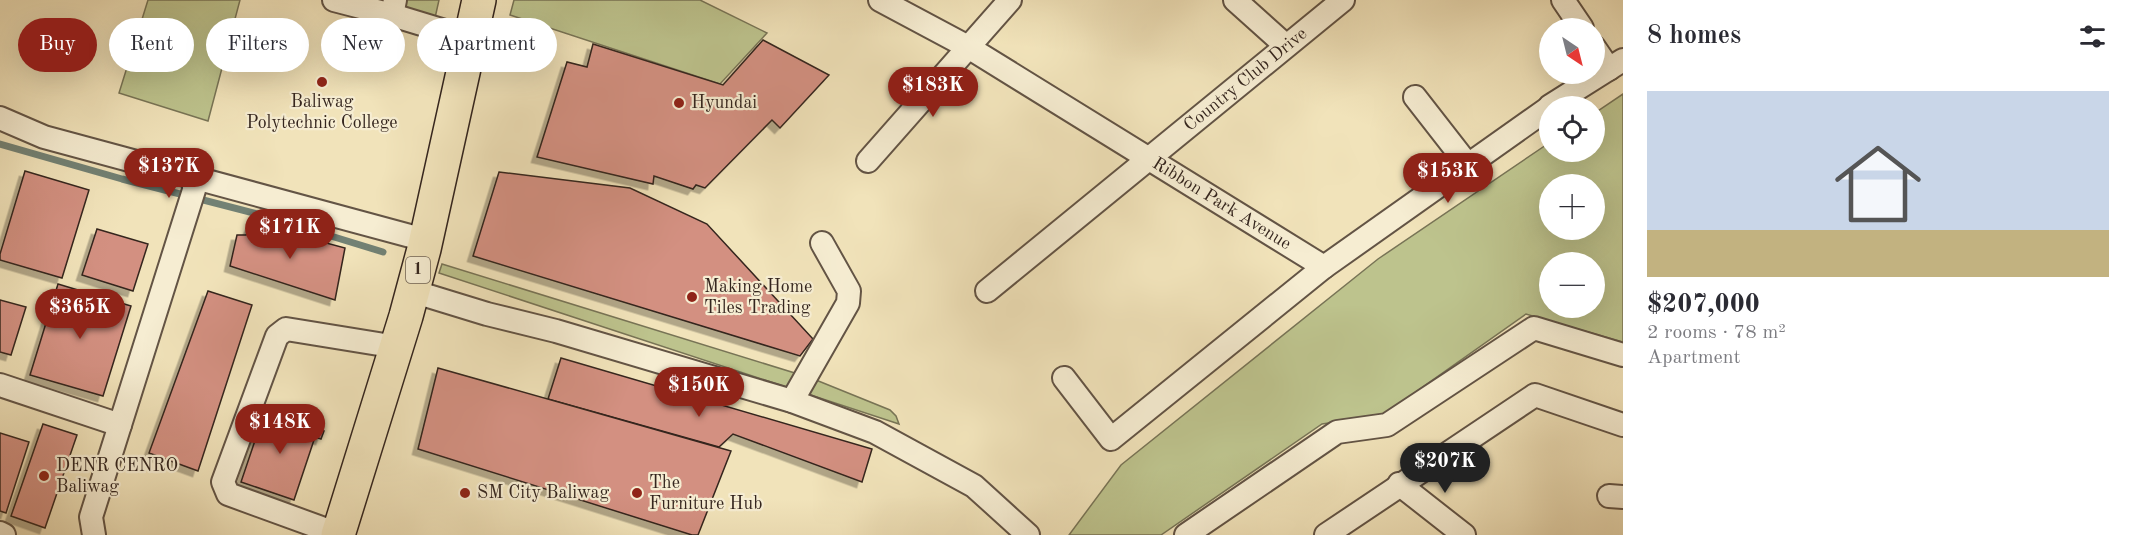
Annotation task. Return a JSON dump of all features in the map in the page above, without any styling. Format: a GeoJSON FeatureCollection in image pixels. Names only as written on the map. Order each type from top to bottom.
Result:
{"type":"FeatureCollection","features":[{"type":"Feature","properties":{"kind":"highway","name":"1"},"geometry":{"type":"LineString","coordinates":[[475,18],[479,0]]}},
{"type":"Feature","properties":{"kind":"highway","name":"1"},"geometry":{"type":"LineString","coordinates":[[338,535],[397,347],[425,240],[463,72]]}},
{"type":"Feature","properties":{"kind":"street"},"geometry":{"type":"LineString","coordinates":[[334,0],[393,8],[418,18]]}},
{"type":"Feature","properties":{"kind":"street","name":"Ribbon Park Avenue"},"geometry":{"type":"LineString","coordinates":[[880,0],[968,47],[1324,267]]}},
{"type":"Feature","properties":{"kind":"street"},"geometry":{"type":"LineString","coordinates":[[868,162],[1010,0]]}},
{"type":"Feature","properties":{"kind":"street"},"geometry":{"type":"LineString","coordinates":[[1235,0],[1285,45]]}},
{"type":"Feature","properties":{"kind":"street","name":"Country Club Drive"},"geometry":{"type":"LineString","coordinates":[[987,291],[1342,0]]}},
{"type":"Feature","properties":{"kind":"street"},"geometry":{"type":"LineString","coordinates":[[1563,0],[1575,18]]}},
{"type":"Feature","properties":{"kind":"street"},"geometry":{"type":"LineString","coordinates":[[1567,96],[1616,64]]}},
{"type":"Feature","properties":{"kind":"street"},"geometry":{"type":"LineString","coordinates":[[1415,97],[1468,165]]}},
{"type":"Feature","properties":{"kind":"street"},"geometry":{"type":"LineString","coordinates":[[1064,378],[1111,439],[1324,267],[1539,115]]}},
{"type":"Feature","properties":{"kind":"street"},"geometry":{"type":"LineString","coordinates":[[0,118],[44,137],[194,183],[425,240]]}},
{"type":"Feature","properties":{"kind":"street"},"geometry":{"type":"LineString","coordinates":[[94,535],[91,517],[194,183]]}},
{"type":"Feature","properties":{"kind":"street"},"geometry":{"type":"LineString","coordinates":[[792,401],[848,303],[849,291],[822,243]]}},
{"type":"Feature","properties":{"kind":"street"},"geometry":{"type":"LineString","coordinates":[[412,291],[792,401],[875,432],[974,486],[1028,535]]}},
{"type":"Feature","properties":{"kind":"street"},"geometry":{"type":"LineString","coordinates":[[1186,535],[1337,432],[1387,425],[1534,328],[1623,355]]}},
{"type":"Feature","properties":{"kind":"street"},"geometry":{"type":"LineString","coordinates":[[338,535],[228,494],[223,482],[281,332],[286,329],[397,347]]}},
{"type":"Feature","properties":{"kind":"street"},"geometry":{"type":"LineString","coordinates":[[0,386],[120,425]]}},
{"type":"Feature","properties":{"kind":"street"},"geometry":{"type":"LineString","coordinates":[[1326,535],[1535,395],[1623,425]]}},
{"type":"Feature","properties":{"kind":"street"},"geometry":{"type":"LineString","coordinates":[[1399,484],[1464,535]]}},
{"type":"Feature","properties":{"kind":"street"},"geometry":{"type":"LineString","coordinates":[[0,533],[4,535]]}},
{"type":"Feature","properties":{"kind":"green space"},"geometry":{"type":"Polygon","coordinates":[[[148,0],[240,0],[235,18],[206,18],[206,72],[221,72],[208,121],[119,93],[126,72],[194,72],[194,18],[142,18],[148,0]]]}},
{"type":"Feature","properties":{"kind":"green space"},"geometry":{"type":"Polygon","coordinates":[[[371,0],[439,0],[435,18],[371,0]]]}},
{"type":"Feature","properties":{"kind":"green space"},"geometry":{"type":"Polygon","coordinates":[[[514,0],[700,0],[767,33],[720,84],[557,30],[557,18],[519,18],[510,15],[514,0]]]}},
{"type":"Feature","properties":{"kind":"green space"},"geometry":{"type":"Polygon","coordinates":[[[1623,94],[1623,342],[1540,318],[1605,318],[1605,252],[1539,252],[1539,318],[1526,314],[1383,415],[1322,424],[1161,535],[1069,535],[1121,465],[1378,259],[1539,150],[1539,162],[1605,162],[1605,106],[1623,94]]]}},
{"type":"Feature","properties":{"kind":"green space"},"geometry":{"type":"Polygon","coordinates":[[[442,264],[811,378],[890,410],[896,416],[899,424],[439,273],[442,264]]]}},
{"type":"Feature","properties":{"kind":"building","name":"Hyundai"},"geometry":{"type":"Polygon","coordinates":[[[763,40],[829,75],[780,128],[772,120],[705,188],[696,185],[693,189],[654,176],[653,184],[537,157],[567,62],[587,67],[593,44],[723,85],[763,40]]]}},
{"type":"Feature","properties":{"kind":"building"},"geometry":{"type":"Polygon","coordinates":[[[25,171],[89,190],[62,278],[0,260],[25,171]]]}},
{"type":"Feature","properties":{"kind":"building","name":"Making Home Tiles Trading"},"geometry":{"type":"Polygon","coordinates":[[[499,172],[630,188],[707,224],[813,339],[800,356],[473,256],[499,172]]]}},
{"type":"Feature","properties":{"kind":"building"},"geometry":{"type":"Polygon","coordinates":[[[252,223],[345,248],[335,300],[230,266],[237,235],[246,235],[252,223]]]}},
{"type":"Feature","properties":{"kind":"building"},"geometry":{"type":"Polygon","coordinates":[[[97,229],[148,244],[133,291],[82,275],[97,229]]]}},
{"type":"Feature","properties":{"kind":"building"},"geometry":{"type":"Polygon","coordinates":[[[58,284],[131,306],[103,396],[30,375],[58,284]]]}},
{"type":"Feature","properties":{"kind":"building"},"geometry":{"type":"Polygon","coordinates":[[[208,291],[252,305],[198,471],[149,453],[208,291]]]}},
{"type":"Feature","properties":{"kind":"building"},"geometry":{"type":"Polygon","coordinates":[[[0,300],[26,307],[11,355],[0,352],[0,300]]]}},
{"type":"Feature","properties":{"kind":"building"},"geometry":{"type":"Polygon","coordinates":[[[561,358],[872,449],[862,482],[733,434],[719,447],[548,399],[561,358]]]}},
{"type":"Feature","properties":{"kind":"building","name":"The Furniture Hub"},"geometry":{"type":"Polygon","coordinates":[[[438,368],[731,451],[698,535],[418,449],[438,368]]]}},
{"type":"Feature","properties":{"kind":"building"},"geometry":{"type":"Polygon","coordinates":[[[265,411],[324,431],[321,439],[315,437],[294,500],[241,482],[265,411]]]}},
{"type":"Feature","properties":{"kind":"building","name":"DENR CENRO Baliwag"},"geometry":{"type":"Polygon","coordinates":[[[43,424],[77,435],[45,528],[11,516],[43,424]]]}},
{"type":"Feature","properties":{"kind":"building"},"geometry":{"type":"Polygon","coordinates":[[[0,433],[29,442],[6,513],[0,511],[0,433]]]}},
{"type":"Feature","properties":{"kind":"waterway"},"geometry":{"type":"LineString","coordinates":[[0,144],[122,179],[269,217],[383,252]]}},
{"type":"Feature","properties":{"kind":"place","name":"Baliwag Polytechnic College"},"geometry":{"type":"Point","coordinates":[322,82]}},
{"type":"Feature","properties":{"kind":"place","name":"Hyundai"},"geometry":{"type":"Point","coordinates":[679,103]}},
{"type":"Feature","properties":{"kind":"place","name":"Making Home Tiles Trading"},"geometry":{"type":"Point","coordinates":[692,297]}},
{"type":"Feature","properties":{"kind":"place","name":"DENR CENRO Baliwag"},"geometry":{"type":"Point","coordinates":[44,476]}},
{"type":"Feature","properties":{"kind":"place","name":"SM City Baliwag"},"geometry":{"type":"Point","coordinates":[465,493]}},
{"type":"Feature","properties":{"kind":"place","name":"The Furniture Hub"},"geometry":{"type":"Point","coordinates":[637,493]}}]}
